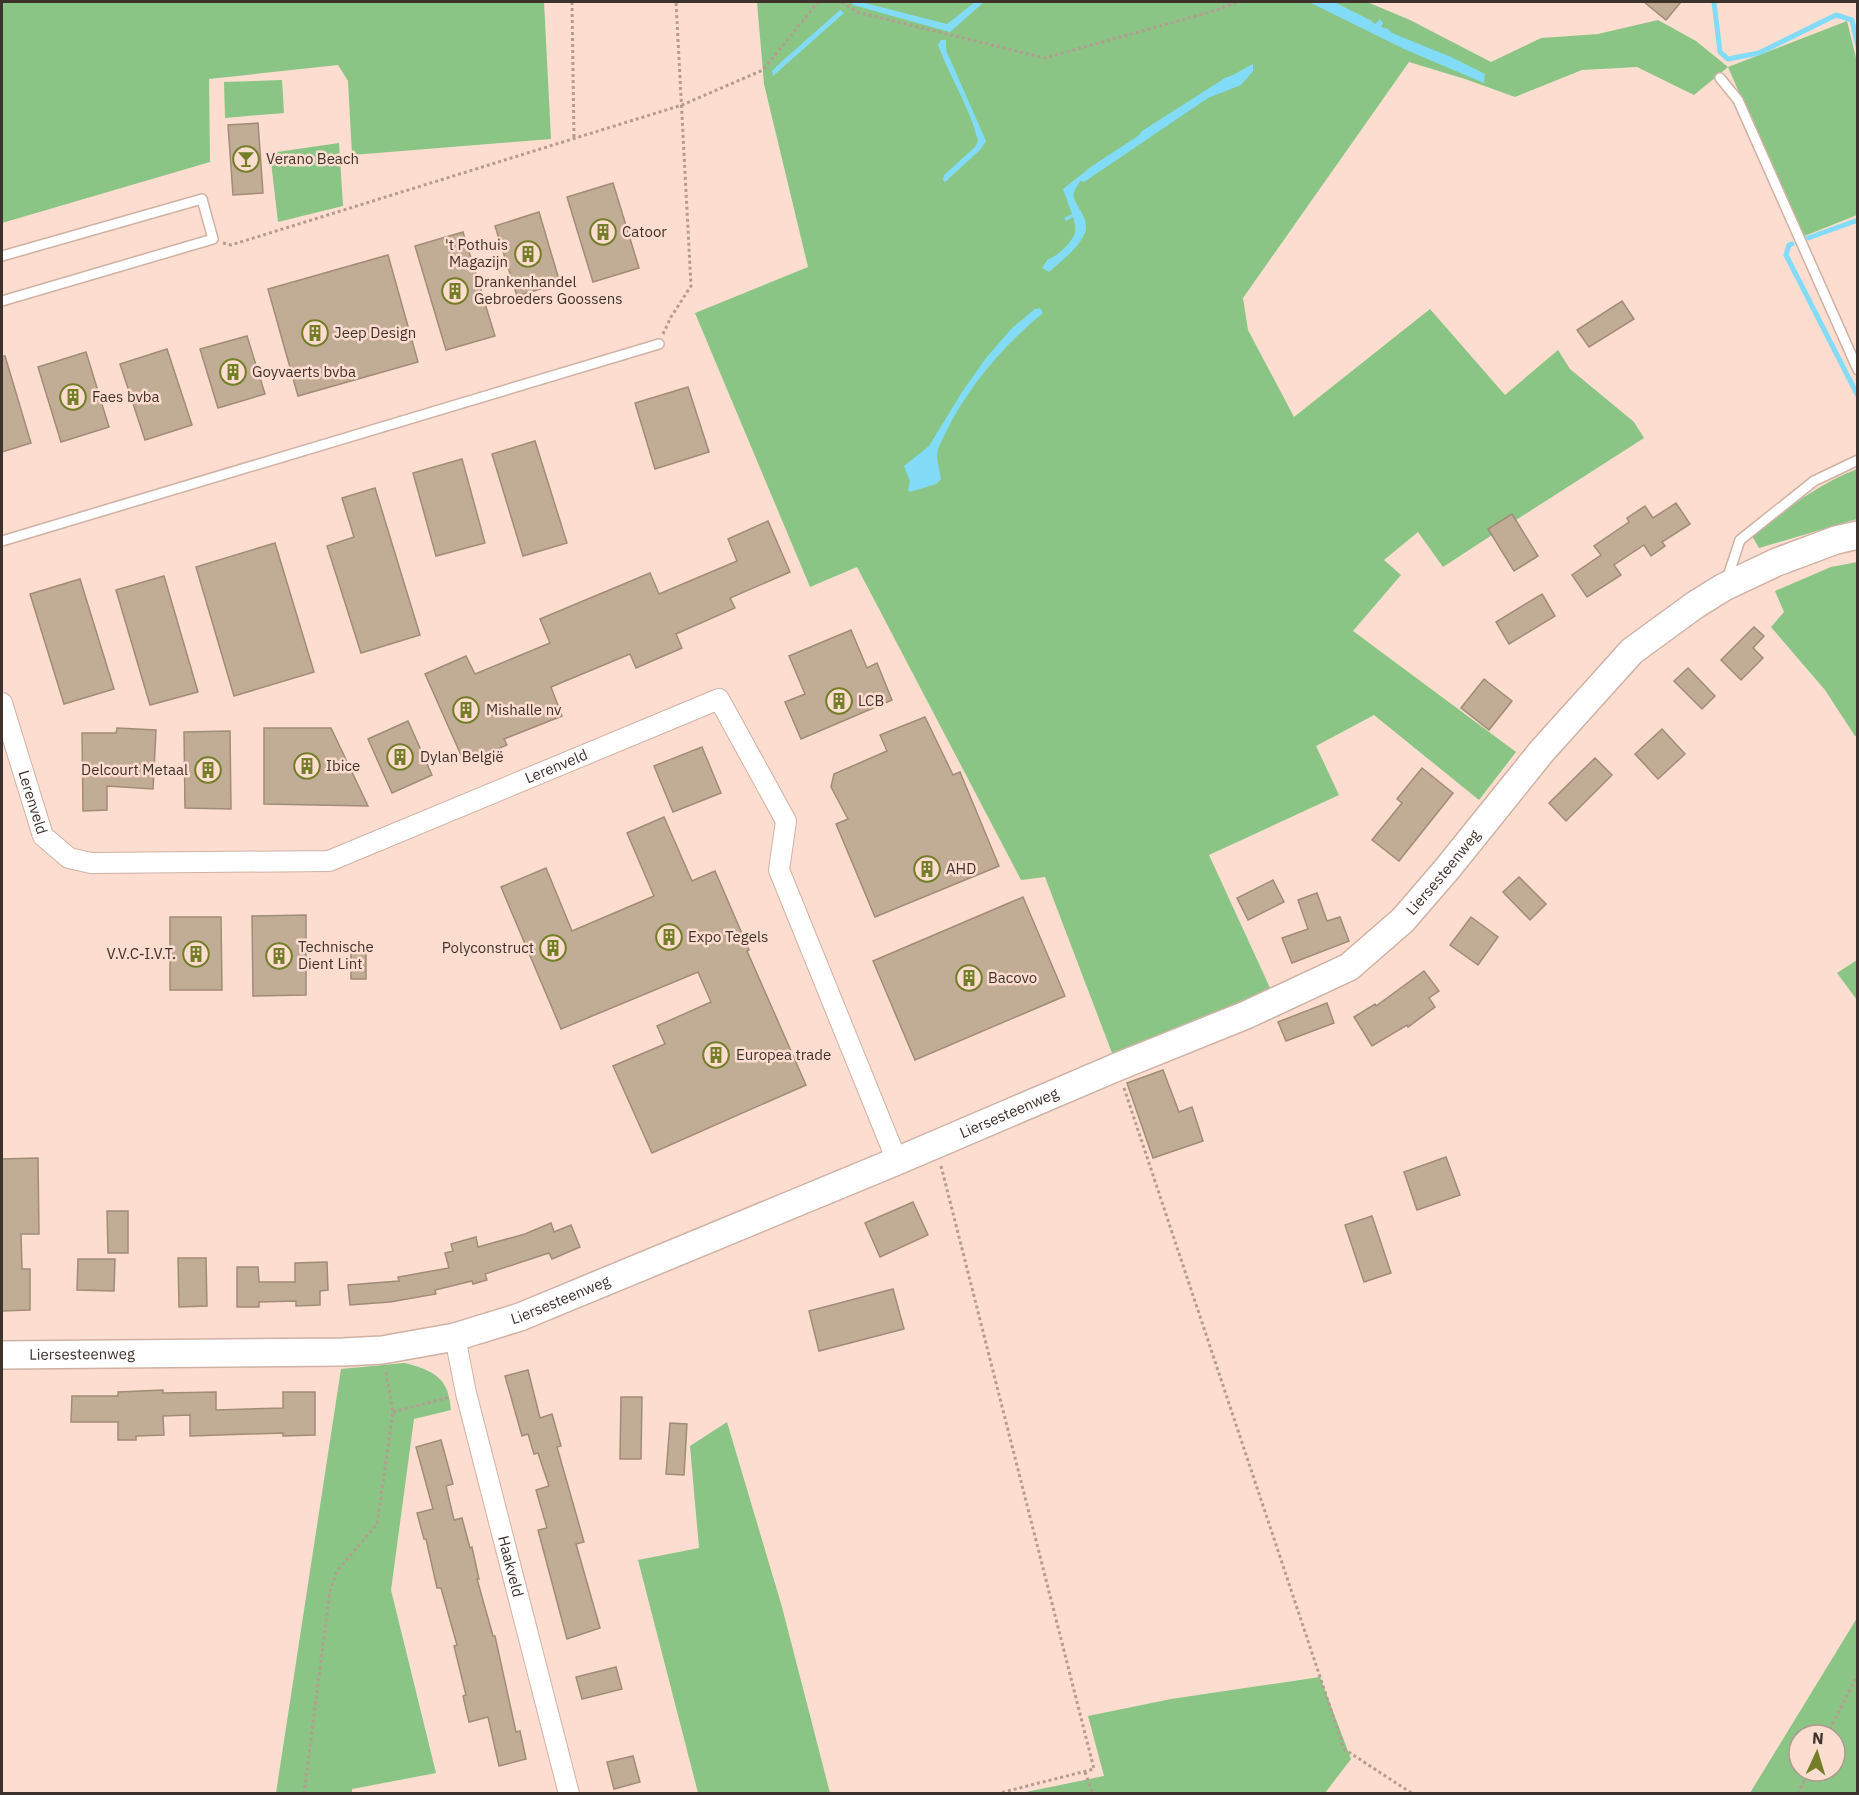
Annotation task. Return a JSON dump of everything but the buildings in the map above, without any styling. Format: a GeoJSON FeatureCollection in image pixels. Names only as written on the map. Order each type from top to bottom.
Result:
{"type":"FeatureCollection","features":[{"type":"Feature","properties":{"kind":"street","name":"Liersesteenweg"},"geometry":{"type":"LineString","coordinates":[[2,1356],[344,1352],[382,1350],[455,1337],[520,1317],[1246,1015],[1349,967],[1403,920],[1542,751],[1632,651],[1724,587],[1777,562],[1836,540],[1857,535]]}},
{"type":"Feature","properties":{"kind":"street","name":"Lerenveld"},"geometry":{"type":"LineString","coordinates":[[2,703],[44,836],[69,858],[91,862],[329,861],[719,699],[786,821],[779,870],[897,1161]]}},
{"type":"Feature","properties":{"kind":"street","name":"Haakveld"},"geometry":{"type":"LineString","coordinates":[[455,1337],[466,1393],[569,1794]]}},
{"type":"Feature","properties":{"kind":"lane"},"geometry":{"type":"LineString","coordinates":[[1720,78],[1738,100],[1857,370]]}},
{"type":"Feature","properties":{"kind":"lane"},"geometry":{"type":"LineString","coordinates":[[2,256],[202,199],[213,239],[2,301]]}},
{"type":"Feature","properties":{"kind":"lane"},"geometry":{"type":"LineString","coordinates":[[2,541],[659,344]]}},
{"type":"Feature","properties":{"kind":"lane"},"geometry":{"type":"LineString","coordinates":[[1724,587],[1740,540],[1814,481],[1857,460]]}},
{"type":"Feature","properties":{"kind":"path"},"geometry":{"type":"LineString","coordinates":[[572,2],[574,139]]}},
{"type":"Feature","properties":{"kind":"path"},"geometry":{"type":"LineString","coordinates":[[659,344],[671,317],[691,286],[676,2]]}},
{"type":"Feature","properties":{"kind":"path"},"geometry":{"type":"LineString","coordinates":[[213,239],[231,245],[682,105],[763,70],[818,2]]}},
{"type":"Feature","properties":{"kind":"path"},"geometry":{"type":"LineString","coordinates":[[842,2],[857,12],[1045,58],[1217,10],[1237,2]]}},
{"type":"Feature","properties":{"kind":"path"},"geometry":{"type":"LineString","coordinates":[[1117,1068],[1344,1749],[1413,1794]]}},
{"type":"Feature","properties":{"kind":"path"},"geometry":{"type":"LineString","coordinates":[[931,1147],[940,1163],[1094,1769],[996,1794]]}},
{"type":"Feature","properties":{"kind":"path"},"geometry":{"type":"LineString","coordinates":[[304,1794],[330,1591],[337,1571],[377,1524],[393,1412],[382,1350]]}},
{"type":"Feature","properties":{"kind":"path"},"geometry":{"type":"LineString","coordinates":[[393,1412],[466,1393]]}},
{"type":"Feature","properties":{"kind":"path"},"geometry":{"type":"LineString","coordinates":[[1833,1723],[1857,1674]]}},
{"type":"Feature","properties":{"kind":"path"},"geometry":{"type":"LineString","coordinates":[[1085,1772],[1094,1794]]}},
{"type":"Feature","properties":{"kind":"green space"},"geometry":{"type":"Polygon","coordinates":[[[2,2],[544,2],[551,139],[352,155],[348,81],[338,65],[209,79],[210,162],[2,223],[2,2]]]}},
{"type":"Feature","properties":{"kind":"green space"},"geometry":{"type":"Polygon","coordinates":[[[757,2],[1367,2],[1410,20],[1491,62],[1541,38],[1598,34],[1658,20],[1696,41],[1728,67],[1694,95],[1637,67],[1582,70],[1515,97],[1409,62],[1243,298],[1248,330],[1294,417],[1430,309],[1505,395],[1558,350],[1570,369],[1634,422],[1644,438],[1516,520],[1512,514],[1488,529],[1492,535],[1443,567],[1418,532],[1384,560],[1401,575],[1353,631],[1516,752],[1479,800],[1374,715],[1316,746],[1339,795],[1209,855],[1271,990],[1112,1053],[1045,877],[1021,880],[857,567],[810,587],[695,313],[808,267],[764,84],[757,2]]]}},
{"type":"Feature","properties":{"kind":"green space"},"geometry":{"type":"Polygon","coordinates":[[[1847,21],[1858,66],[1857,215],[1802,237],[1728,67],[1847,21]]]}},
{"type":"Feature","properties":{"kind":"green space"},"geometry":{"type":"Polygon","coordinates":[[[282,80],[284,113],[225,118],[224,82],[282,80]]]}},
{"type":"Feature","properties":{"kind":"green space"},"geometry":{"type":"Polygon","coordinates":[[[339,143],[343,206],[278,222],[270,153],[339,143]]]}},
{"type":"Feature","properties":{"kind":"green space"},"geometry":{"type":"Polygon","coordinates":[[[1857,469],[1857,519],[1759,548],[1752,536],[1815,490],[1857,469]]]}},
{"type":"Feature","properties":{"kind":"green space"},"geometry":{"type":"Polygon","coordinates":[[[1857,562],[1858,736],[1855,736],[1825,690],[1771,627],[1784,612],[1775,591],[1831,567],[1857,562]]]}},
{"type":"Feature","properties":{"kind":"green space"},"geometry":{"type":"Polygon","coordinates":[[[1857,960],[1857,1000],[1837,973],[1857,960]]]}},
{"type":"Feature","properties":{"kind":"green space"},"geometry":{"type":"Polygon","coordinates":[[[404,1363],[427,1370],[442,1381],[451,1410],[414,1419],[391,1590],[436,1773],[352,1789],[352,1793],[276,1793],[341,1369],[404,1363]]]}},
{"type":"Feature","properties":{"kind":"green space"},"geometry":{"type":"Polygon","coordinates":[[[727,1422],[782,1607],[830,1793],[698,1793],[638,1560],[699,1548],[690,1446],[727,1422]]]}},
{"type":"Feature","properties":{"kind":"green space"},"geometry":{"type":"Polygon","coordinates":[[[1857,1618],[1857,1793],[1750,1793],[1787,1732],[1787,1783],[1847,1783],[1847,1723],[1793,1723],[1857,1618]]]}},
{"type":"Feature","properties":{"kind":"green space"},"geometry":{"type":"Polygon","coordinates":[[[1320,1677],[1351,1759],[1325,1793],[1021,1793],[1104,1776],[1088,1716],[1171,1699],[1320,1677]]]}},
{"type":"Feature","properties":{"kind":"water"},"geometry":{"type":"Polygon","coordinates":[[[851,2],[861,2],[947,24],[975,2],[984,2],[950,32],[853,5],[851,2]]]}},
{"type":"Feature","properties":{"kind":"water"},"geometry":{"type":"Polygon","coordinates":[[[1309,2],[1334,2],[1375,24],[1380,19],[1383,23],[1381,27],[1392,33],[1451,57],[1485,74],[1484,83],[1404,49],[1309,2]]]}},
{"type":"Feature","properties":{"kind":"water"},"geometry":{"type":"Polygon","coordinates":[[[840,10],[844,13],[773,76],[772,71],[780,63],[840,10]]]}},
{"type":"Feature","properties":{"kind":"water"},"geometry":{"type":"Polygon","coordinates":[[[941,40],[946,40],[946,50],[986,141],[980,150],[945,182],[944,175],[975,147],[978,141],[970,116],[938,45],[941,40]]]}},
{"type":"Feature","properties":{"kind":"water"},"geometry":{"type":"Polygon","coordinates":[[[1253,64],[1253,71],[1241,85],[1208,98],[1084,182],[1080,181],[1074,195],[1085,219],[1085,233],[1074,249],[1049,272],[1042,268],[1048,259],[1064,248],[1074,236],[1073,217],[1066,221],[1064,218],[1072,214],[1063,189],[1142,131],[1225,78],[1253,64]]]}},
{"type":"Feature","properties":{"kind":"water"},"geometry":{"type":"Polygon","coordinates":[[[1040,308],[1043,313],[1014,339],[987,369],[954,417],[937,453],[941,479],[936,484],[910,492],[908,490],[910,481],[904,466],[929,446],[986,358],[1012,328],[1035,309],[1040,308]]]}},
{"type":"Feature","properties":{"kind":"waterway"},"geometry":{"type":"LineString","coordinates":[[1714,2],[1720,52],[1728,59],[1759,53],[1836,15],[1852,20],[1858,47]]}},
{"type":"Feature","properties":{"kind":"waterway"},"geometry":{"type":"LineString","coordinates":[[1808,238],[1858,220]]}},
{"type":"Feature","properties":{"kind":"waterway"},"geometry":{"type":"LineString","coordinates":[[1792,244],[1789,245],[1786,255],[1858,396]]}},
{"type":"Feature","properties":{"kind":"place","name":"Verano Beach"},"geometry":{"type":"Point","coordinates":[246,159]}},
{"type":"Feature","properties":{"kind":"place","name":"Catoor"},"geometry":{"type":"Point","coordinates":[603,232]}},
{"type":"Feature","properties":{"kind":"place","name":"'t Pothuis Magazijn"},"geometry":{"type":"Point","coordinates":[528,254]}},
{"type":"Feature","properties":{"kind":"place","name":"Drankenhandel Gebroeders Goossens"},"geometry":{"type":"Point","coordinates":[455,291]}},
{"type":"Feature","properties":{"kind":"place","name":"Jeep Design"},"geometry":{"type":"Point","coordinates":[315,333]}},
{"type":"Feature","properties":{"kind":"place","name":"Goyvaerts bvba"},"geometry":{"type":"Point","coordinates":[233,372]}},
{"type":"Feature","properties":{"kind":"place","name":"Faes bvba"},"geometry":{"type":"Point","coordinates":[73,397]}},
{"type":"Feature","properties":{"kind":"place","name":"LCB"},"geometry":{"type":"Point","coordinates":[839,701]}},
{"type":"Feature","properties":{"kind":"place","name":"Mishalle nv"},"geometry":{"type":"Point","coordinates":[466,710]}},
{"type":"Feature","properties":{"kind":"place","name":"Dylan België"},"geometry":{"type":"Point","coordinates":[400,757]}},
{"type":"Feature","properties":{"kind":"place","name":"Ibice"},"geometry":{"type":"Point","coordinates":[307,766]}},
{"type":"Feature","properties":{"kind":"place","name":"Delcourt Metaal"},"geometry":{"type":"Point","coordinates":[208,770]}},
{"type":"Feature","properties":{"kind":"place","name":"AHD"},"geometry":{"type":"Point","coordinates":[927,869]}},
{"type":"Feature","properties":{"kind":"place","name":"Expo Tegels"},"geometry":{"type":"Point","coordinates":[669,937]}},
{"type":"Feature","properties":{"kind":"place","name":"Polyconstruct"},"geometry":{"type":"Point","coordinates":[553,948]}},
{"type":"Feature","properties":{"kind":"place","name":"V.V.C-I.V.T."},"geometry":{"type":"Point","coordinates":[196,954]}},
{"type":"Feature","properties":{"kind":"place","name":"Technische Dient Lint"},"geometry":{"type":"Point","coordinates":[279,956]}},
{"type":"Feature","properties":{"kind":"place","name":"Bacovo"},"geometry":{"type":"Point","coordinates":[969,978]}},
{"type":"Feature","properties":{"kind":"place","name":"Europea trade"},"geometry":{"type":"Point","coordinates":[716,1055]}}]}
